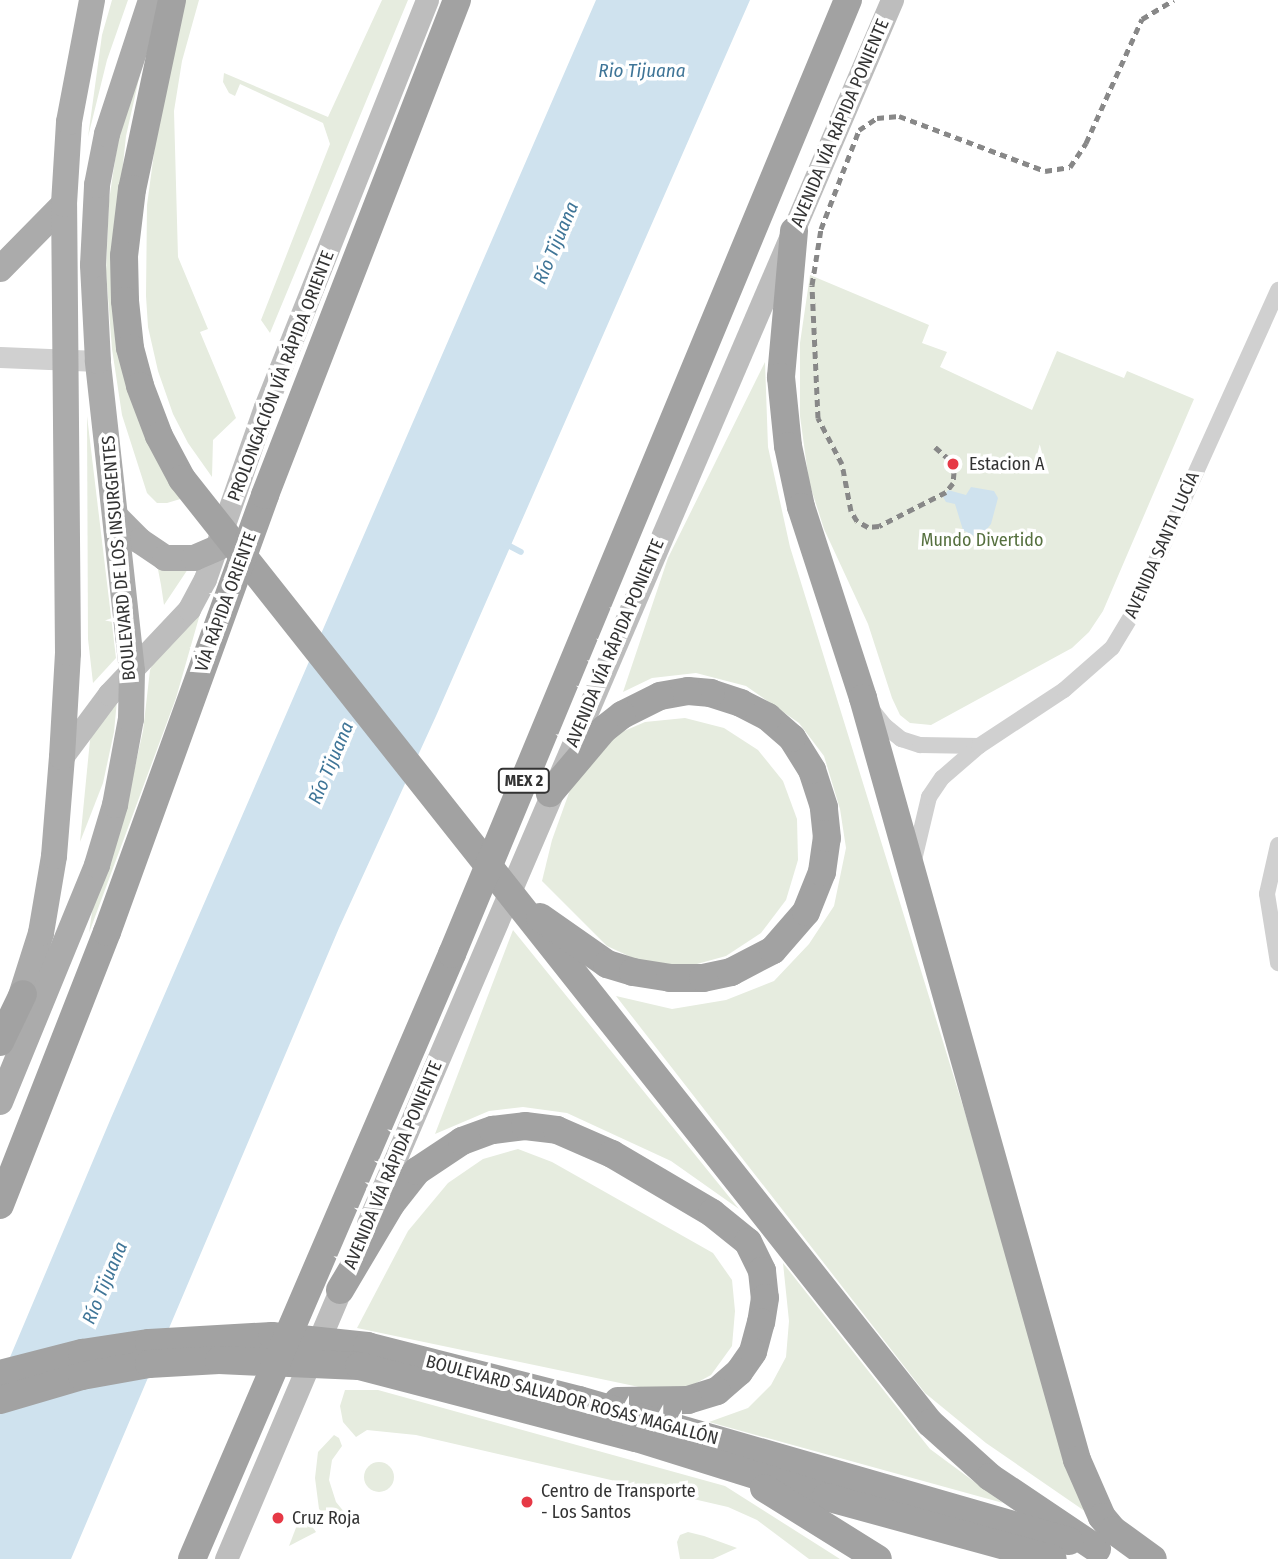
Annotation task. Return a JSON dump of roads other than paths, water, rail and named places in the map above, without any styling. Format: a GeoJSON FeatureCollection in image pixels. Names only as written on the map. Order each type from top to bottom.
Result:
{"type":"FeatureCollection","features":[{"type":"Feature","properties":{"kind":"highway"},"geometry":{"type":"LineString","coordinates":[[172,0],[132,189],[124,256],[125,301],[130,348],[141,386],[159,436],[183,479],[930,1423],[990,1477],[1097,1549]]}},
{"type":"Feature","properties":{"kind":"highway","name":"VÍA RÁPIDA ORIENTE"},"geometry":{"type":"LineString","coordinates":[[0,1205],[107,932],[265,495],[457,0]]}},
{"type":"Feature","properties":{"kind":"highway","name":"AVENIDA VÍA RÁPIDA PONIENTE"},"geometry":{"type":"LineString","coordinates":[[192,1559],[458,941],[848,0]]}},
{"type":"Feature","properties":{"kind":"highway"},"geometry":{"type":"LineString","coordinates":[[794,231],[781,377],[788,446],[801,507],[863,698],[1077,1460],[1102,1517],[1113,1530],[1153,1559]]}},
{"type":"Feature","properties":{"kind":"highway"},"geometry":{"type":"LineString","coordinates":[[515,900],[607,964],[670,978],[703,978],[732,972],[773,950],[790,933],[815,894],[827,838],[824,807],[812,770],[792,738],[768,718],[741,703],[711,693],[688,691],[660,696],[640,705],[604,729],[550,793]]}},
{"type":"Feature","properties":{"kind":"highway"},"geometry":{"type":"LineString","coordinates":[[0,1042],[23,994]]}},
{"type":"Feature","properties":{"kind":"highway"},"geometry":{"type":"LineString","coordinates":[[340,1290],[391,1205],[417,1171],[462,1141],[493,1130],[524,1126],[556,1130],[612,1154],[712,1213],[748,1242],[762,1271],[765,1298],[753,1352],[739,1372],[718,1391],[688,1401],[579,1399]]}},
{"type":"Feature","properties":{"kind":"highway","name":"BOULEVARD SALVADOR ROSAS MAGALLÓN"},"geometry":{"type":"LineString","coordinates":[[0,1374],[82,1353],[149,1343],[272,1336],[579,1399],[1133,1559]]}},
{"type":"Feature","properties":{"kind":"highway","name":"BOULEVARD SALVADOR ROSAS MAGALLÓN"},"geometry":{"type":"LineString","coordinates":[[0,1400],[82,1376],[149,1364],[363,1356],[729,1465],[826,1497],[1053,1559]]}},
{"type":"Feature","properties":{"kind":"highway"},"geometry":{"type":"LineString","coordinates":[[729,1465],[878,1559]]}},
{"type":"Feature","properties":{"kind":"main road"},"geometry":{"type":"LineString","coordinates":[[0,1052],[23,994],[41,933],[54,856],[68,653],[64,204],[69,122],[92,0]]}},
{"type":"Feature","properties":{"kind":"main road","name":"BOULEVARD DE LOS INSURGENTES"},"geometry":{"type":"LineString","coordinates":[[0,1102],[79,912],[115,805],[131,719],[132,671],[118,519],[98,361],[93,265],[97,185],[111,123],[151,0]]}},
{"type":"Feature","properties":{"kind":"main road","name":"PROLONGACIÓN VÍA RÁPIDA ORIENTE"},"geometry":{"type":"LineString","coordinates":[[62,757],[109,694],[189,609],[218,548],[265,407],[427,0]]}},
{"type":"Feature","properties":{"kind":"main road","name":"AVENIDA VÍA RÁPIDA PONIENTE"},"geometry":{"type":"LineString","coordinates":[[226,1559],[550,793],[892,0]]}},
{"type":"Feature","properties":{"kind":"main road"},"geometry":{"type":"LineString","coordinates":[[0,269],[64,204]]}},
{"type":"Feature","properties":{"kind":"main road"},"geometry":{"type":"LineString","coordinates":[[118,519],[145,546],[165,558],[194,558],[218,548]]}},
{"type":"Feature","properties":{"kind":"street","name":"AVENIDA SANTA LUCÍA"},"geometry":{"type":"LineString","coordinates":[[911,874],[929,797],[942,778],[979,746],[1064,690],[1112,648],[1131,616],[1278,290]]}},
{"type":"Feature","properties":{"kind":"street"},"geometry":{"type":"LineString","coordinates":[[0,357],[98,361]]}},
{"type":"Feature","properties":{"kind":"street"},"geometry":{"type":"LineString","coordinates":[[863,698],[884,726],[901,739],[938,747],[979,746]]}},
{"type":"Feature","properties":{"kind":"street"},"geometry":{"type":"LineString","coordinates":[[1278,845],[1267,894],[1278,963]]}},
{"type":"Feature","properties":{"kind":"water","name":"Rio Tijuana"},"geometry":{"type":"Polygon","coordinates":[[[596,0],[750,0],[436,716],[339,928],[71,1559],[0,1559],[0,1381],[111,1118],[596,0]]]}},
{"type":"Feature","properties":{"kind":"water"},"geometry":{"type":"Polygon","coordinates":[[[971,487],[994,491],[998,498],[991,524],[979,539],[963,530],[955,504],[946,502],[943,497],[948,490],[966,495],[971,487]]]}},
{"type":"Feature","properties":{"kind":"waterway"},"geometry":{"type":"LineString","coordinates":[[504,543],[521,552]]}},
{"type":"Feature","properties":{"kind":"railway"},"geometry":{"type":"LineString","coordinates":[[935,447],[950,460],[954,472],[953,483],[946,492],[879,526],[868,527],[857,521],[851,511],[842,464],[818,418],[812,285],[821,229],[859,130],[877,118],[899,116],[1045,171],[1070,167],[1086,143],[1142,19],[1174,0]]}},
{"type":"Feature","properties":{"kind":"place","name":"Estacion A"},"geometry":{"type":"Point","coordinates":[953,464]}},
{"type":"Feature","properties":{"kind":"place","name":"Centro de Transporte - Los Santos"},"geometry":{"type":"Point","coordinates":[527,1502]}},
{"type":"Feature","properties":{"kind":"place","name":"Cruz Roja"},"geometry":{"type":"Point","coordinates":[278,1518]}},
{"type":"Feature","properties":{"kind":"water label","name":"Río Tijuana"},"geometry":{"type":"Point","coordinates":[556,243]}},
{"type":"Feature","properties":{"kind":"water label","name":"Río Tijuana"},"geometry":{"type":"Point","coordinates":[331,763]}},
{"type":"Feature","properties":{"kind":"water label","name":"Río Tijuana"},"geometry":{"type":"Point","coordinates":[105,1283]}},
{"type":"Feature","properties":{"kind":"park label","name":"Mundo Divertido"},"geometry":{"type":"Point","coordinates":[982,540]}}]}
